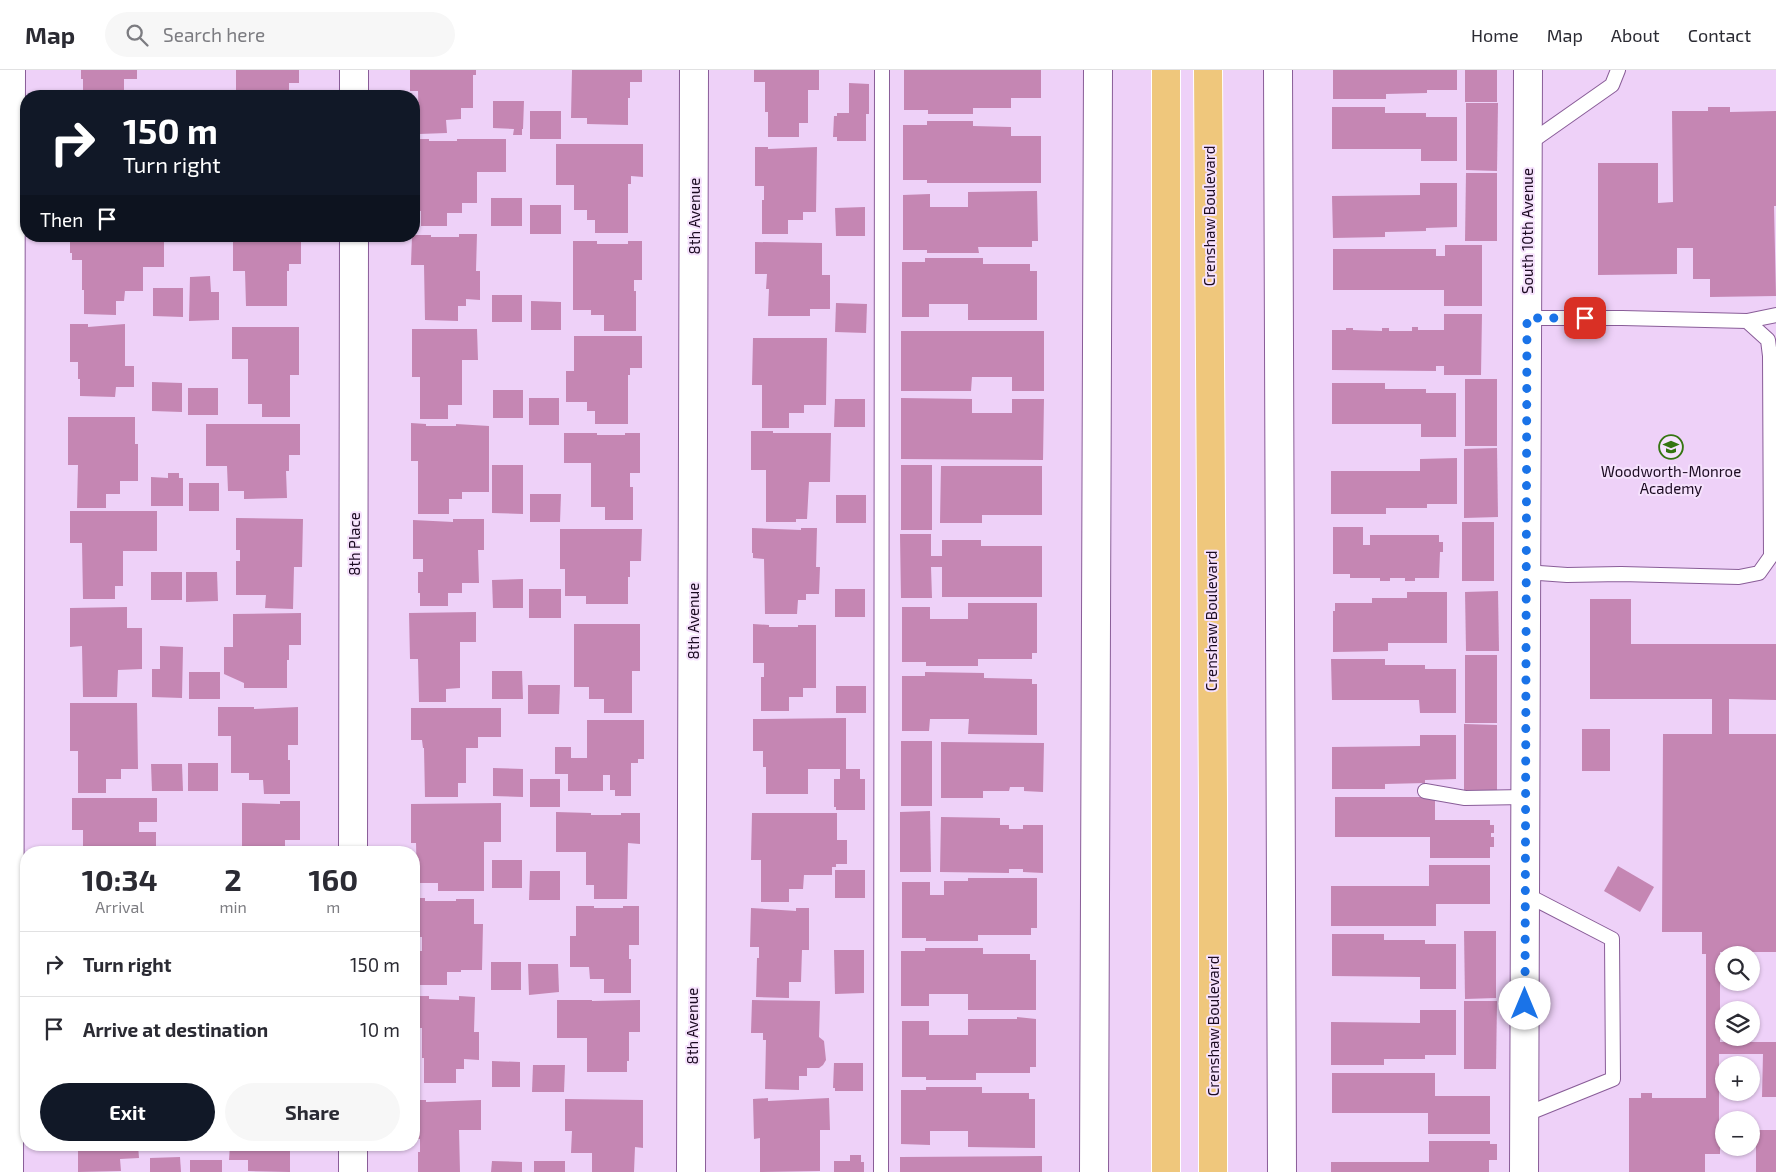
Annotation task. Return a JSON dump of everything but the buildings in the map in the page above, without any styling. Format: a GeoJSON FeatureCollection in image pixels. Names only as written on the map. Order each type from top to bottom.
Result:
{"type":"FeatureCollection","features":[{"type":"Feature","properties":{"kind":"main road"},"geometry":{"type":"LineString","coordinates":[[1166,70],[1166,1172]]}},
{"type":"Feature","properties":{"kind":"main road","name":"Crenshaw Boulevard"},"geometry":{"type":"LineString","coordinates":[[1208,70],[1213,801],[1213,1172]]}},
{"type":"Feature","properties":{"kind":"street"},"geometry":{"type":"LineString","coordinates":[[9,1172],[11,70]]}},
{"type":"Feature","properties":{"kind":"street"},"geometry":{"type":"LineString","coordinates":[[354,70],[354,90]]}},
{"type":"Feature","properties":{"kind":"street","name":"8th Avenue"},"geometry":{"type":"LineString","coordinates":[[692,1172],[694,70]]}},
{"type":"Feature","properties":{"kind":"street"},"geometry":{"type":"LineString","coordinates":[[1094,1172],[1098,70]]}},
{"type":"Feature","properties":{"kind":"street"},"geometry":{"type":"LineString","coordinates":[[1278,70],[1282,1172]]}},
{"type":"Feature","properties":{"kind":"street","name":"South 10th Avenue"},"geometry":{"type":"LineString","coordinates":[[1524,1172],[1528,70]]}},
{"type":"Feature","properties":{"kind":"street","name":"8th Place"},"geometry":{"type":"LineString","coordinates":[[354,242],[354,846]]}},
{"type":"Feature","properties":{"kind":"street"},"geometry":{"type":"LineString","coordinates":[[353,1151],[353,1172]]}},
{"type":"Feature","properties":{"kind":"lane"},"geometry":{"type":"LineString","coordinates":[[882,70],[882,1172]]}},
{"type":"Feature","properties":{"kind":"lane"},"geometry":{"type":"LineString","coordinates":[[1528,144],[1612,85],[1618,70]]}},
{"type":"Feature","properties":{"kind":"lane"},"geometry":{"type":"LineString","coordinates":[[1527,318],[1747,321],[1776,315]]}},
{"type":"Feature","properties":{"kind":"lane"},"geometry":{"type":"LineString","coordinates":[[1525,572],[1567,575],[1621,574],[1739,577],[1759,573],[1771,556],[1773,541],[1770,356],[1768,340],[1747,321]]}},
{"type":"Feature","properties":{"kind":"lane"},"geometry":{"type":"LineString","coordinates":[[1425,791],[1465,798],[1525,797]]}},
{"type":"Feature","properties":{"kind":"lane"},"geometry":{"type":"LineString","coordinates":[[1524,1115],[1613,1079],[1612,939],[1525,894]]}},
{"type":"Feature","properties":{"kind":"place","name":"Woodworth-Monroe Academy"},"geometry":{"type":"Point","coordinates":[1671,447]}},
{"type":"Feature","properties":{"kind":"route"},"geometry":{"type":"LineString","coordinates":[[1525,1004],[1527,318],[1585,318]]}}]}
